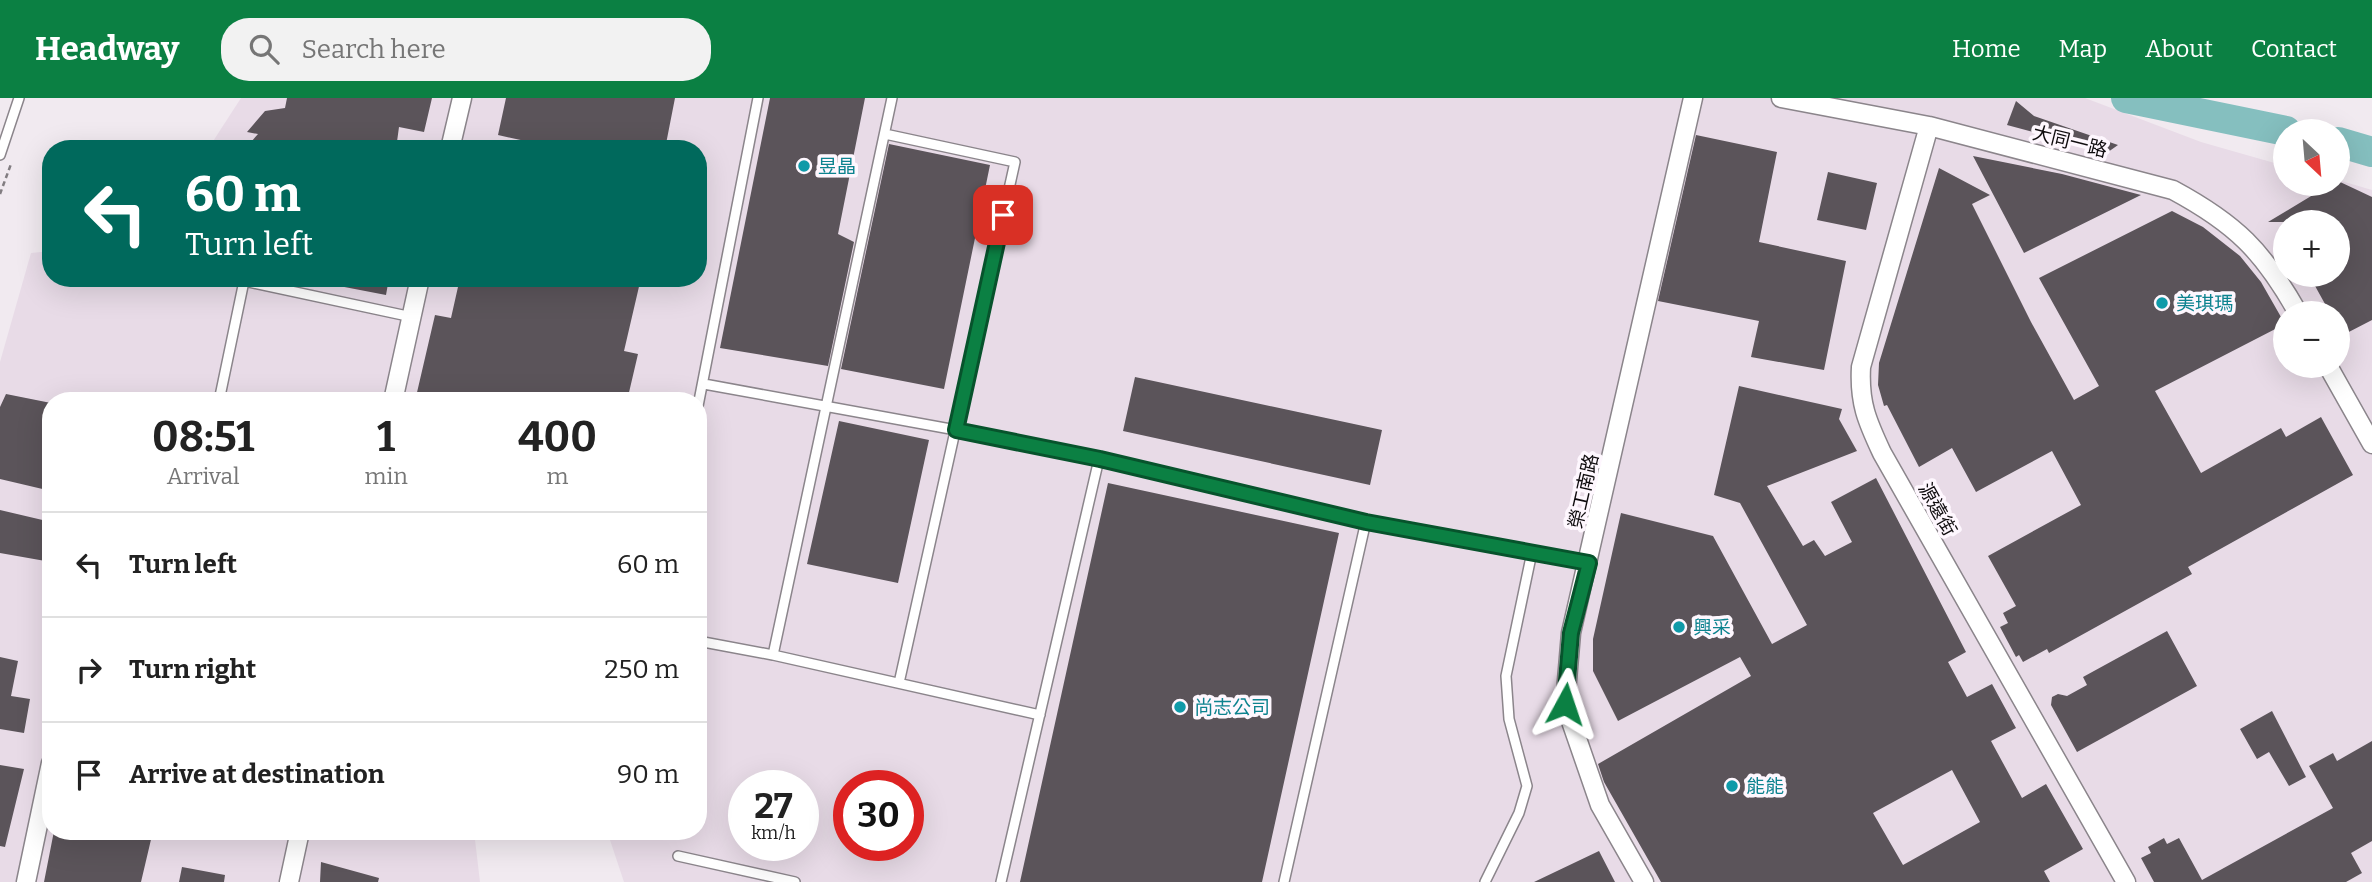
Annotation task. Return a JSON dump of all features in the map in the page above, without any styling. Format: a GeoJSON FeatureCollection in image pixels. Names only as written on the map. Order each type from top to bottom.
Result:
{"type":"FeatureCollection","features":[{"type":"Feature","properties":{"kind":"street"},"geometry":{"type":"LineString","coordinates":[[452,140],[462,98]]}},
{"type":"Feature","properties":{"kind":"street","name":"榮工南路"},"geometry":{"type":"LineString","coordinates":[[1644,882],[1600,805],[1565,704],[1571,633],[1693,98]]}},
{"type":"Feature","properties":{"kind":"street","name":"大同一路"},"geometry":{"type":"LineString","coordinates":[[1781,98],[1929,126],[2173,190],[2207,208],[2249,241],[2273,270],[2291,301]]}},
{"type":"Feature","properties":{"kind":"street","name":"源遠街"},"geometry":{"type":"LineString","coordinates":[[1929,126],[1861,367],[1860,395],[1867,421],[1882,453],[2126,882]]}},
{"type":"Feature","properties":{"kind":"street"},"geometry":{"type":"LineString","coordinates":[[395,392],[419,287]]}},
{"type":"Feature","properties":{"kind":"street"},"geometry":{"type":"LineString","coordinates":[[2335,378],[2372,444]]}},
{"type":"Feature","properties":{"kind":"street"},"geometry":{"type":"LineString","coordinates":[[26,882],[42,806]]}},
{"type":"Feature","properties":{"kind":"street"},"geometry":{"type":"LineString","coordinates":[[289,882],[298,840]]}},
{"type":"Feature","properties":{"kind":"lane"},"geometry":{"type":"LineString","coordinates":[[0,155],[19,98]]}},
{"type":"Feature","properties":{"kind":"lane"},"geometry":{"type":"LineString","coordinates":[[702,392],[758,98]]}},
{"type":"Feature","properties":{"kind":"lane"},"geometry":{"type":"LineString","coordinates":[[773,654],[892,98]]}},
{"type":"Feature","properties":{"kind":"lane"},"geometry":{"type":"LineString","coordinates":[[885,134],[1015,162],[899,683]]}},
{"type":"Feature","properties":{"kind":"lane"},"geometry":{"type":"LineString","coordinates":[[221,392],[243,287]]}},
{"type":"Feature","properties":{"kind":"lane"},"geometry":{"type":"LineString","coordinates":[[272,287],[412,317]]}},
{"type":"Feature","properties":{"kind":"lane"},"geometry":{"type":"LineString","coordinates":[[704,384],[825,404],[1100,459],[1366,522],[1589,563]]}},
{"type":"Feature","properties":{"kind":"lane"},"geometry":{"type":"LineString","coordinates":[[1001,882],[1100,459]]}},
{"type":"Feature","properties":{"kind":"lane"},"geometry":{"type":"LineString","coordinates":[[1284,882],[1366,522]]}},
{"type":"Feature","properties":{"kind":"lane"},"geometry":{"type":"LineString","coordinates":[[1485,882],[1520,813],[1527,786],[1510,719],[1506,676],[1532,552]]}},
{"type":"Feature","properties":{"kind":"lane"},"geometry":{"type":"LineString","coordinates":[[707,643],[773,654],[1040,715]]}},
{"type":"Feature","properties":{"kind":"lane"},"geometry":{"type":"LineString","coordinates":[[678,856],[795,882]]}},
{"type":"Feature","properties":{"kind":"shaded area"},"geometry":{"type":"Polygon","coordinates":[[[241,98],[2085,98],[2201,142],[2273,163],[2273,196],[2350,196],[2350,184],[2372,190],[2372,882],[624,882],[610,840],[707,840],[707,392],[42,392],[42,840],[475,840],[480,882],[0,882],[0,362],[31,253],[42,252],[42,287],[707,287],[707,140],[214,140],[241,98]]]}},
{"type":"Feature","properties":{"kind":"building"},"geometry":{"type":"Polygon","coordinates":[[[287,98],[432,98],[424,132],[399,127],[397,140],[253,140],[258,134],[247,132],[265,111],[285,108],[287,98]]]}},
{"type":"Feature","properties":{"kind":"building"},"geometry":{"type":"Polygon","coordinates":[[[506,98],[675,98],[667,140],[521,140],[498,135],[506,98]]]}},
{"type":"Feature","properties":{"kind":"building","name":"昱晶"},"geometry":{"type":"Polygon","coordinates":[[[770,98],[865,98],[838,234],[854,242],[828,366],[720,348],[770,98]]]}},
{"type":"Feature","properties":{"kind":"building"},"geometry":{"type":"Polygon","coordinates":[[[2016,101],[2034,116],[2118,145],[2101,157],[2088,147],[2007,125],[2016,101]]]}},
{"type":"Feature","properties":{"kind":"building"},"geometry":{"type":"Polygon","coordinates":[[[1696,135],[1777,152],[1759,242],[1846,261],[1824,370],[1751,357],[1759,321],[1658,301],[1696,135]]]}},
{"type":"Feature","properties":{"kind":"building"},"geometry":{"type":"Polygon","coordinates":[[[889,144],[990,165],[944,389],[841,369],[889,144]]]}},
{"type":"Feature","properties":{"kind":"building"},"geometry":{"type":"Polygon","coordinates":[[[1973,156],[2062,174],[2141,195],[2024,253],[1973,156]]]}},
{"type":"Feature","properties":{"kind":"building"},"geometry":{"type":"Polygon","coordinates":[[[1939,168],[1990,195],[1972,204],[2031,322],[2074,400],[2099,386],[2039,278],[2172,211],[2203,227],[2240,256],[2261,282],[2273,303],[2273,330],[2155,391],[2201,473],[2281,428],[2286,437],[2321,417],[2353,475],[2188,567],[2192,574],[2049,653],[2047,649],[2023,662],[2019,655],[2016,657],[2000,627],[2008,623],[2003,613],[2016,606],[1988,556],[2081,505],[2052,451],[1976,492],[1952,448],[1919,467],[1887,405],[1884,406],[1878,385],[1879,363],[1939,168]]]}},
{"type":"Feature","properties":{"kind":"building"},"geometry":{"type":"Polygon","coordinates":[[[1828,172],[1877,183],[1866,230],[1817,220],[1828,172]]]}},
{"type":"Feature","properties":{"kind":"building"},"geometry":{"type":"Polygon","coordinates":[[[2350,187],[2372,197],[2372,320],[2350,331],[2350,301],[2323,301],[2316,287],[2350,287],[2350,210],[2288,210],[2311,196],[2350,196],[2350,187]]]}},
{"type":"Feature","properties":{"kind":"building"},"geometry":{"type":"Polygon","coordinates":[[[344,287],[387,287],[386,295],[344,287]]]}},
{"type":"Feature","properties":{"kind":"building"},"geometry":{"type":"Polygon","coordinates":[[[458,287],[639,287],[624,351],[638,354],[629,392],[417,392],[435,315],[451,318],[458,287]]]}},
{"type":"Feature","properties":{"kind":"building"},"geometry":{"type":"Polygon","coordinates":[[[1135,377],[1382,430],[1370,485],[1123,431],[1135,377]]]}},
{"type":"Feature","properties":{"kind":"building"},"geometry":{"type":"Polygon","coordinates":[[[1739,386],[1842,409],[1839,419],[1857,451],[1767,486],[1803,546],[1814,540],[1825,556],[1852,542],[1831,502],[1876,478],[1966,652],[1948,662],[1967,697],[1992,684],[2016,728],[1991,741],[2022,798],[2046,784],[2083,849],[2044,871],[2050,882],[1661,882],[1604,782],[1598,764],[1751,676],[1740,657],[1618,721],[1593,671],[1593,639],[1621,513],[1713,536],[1772,644],[1807,625],[1740,503],[1714,495],[1739,386]],[[1952,770],[1873,813],[1903,865],[1980,822],[1952,770]]]}},
{"type":"Feature","properties":{"kind":"building"},"geometry":{"type":"Polygon","coordinates":[[[6,394],[42,401],[42,489],[0,479],[0,407],[6,394]]]}},
{"type":"Feature","properties":{"kind":"building"},"geometry":{"type":"Polygon","coordinates":[[[839,421],[929,440],[898,583],[807,564],[839,421]]]}},
{"type":"Feature","properties":{"kind":"building","name":"尚志公司"},"geometry":{"type":"Polygon","coordinates":[[[1108,483],[1339,533],[1262,882],[1020,882],[1108,483]]]}},
{"type":"Feature","properties":{"kind":"building"},"geometry":{"type":"Polygon","coordinates":[[[0,510],[42,520],[42,560],[0,553],[0,510]]]}},
{"type":"Feature","properties":{"kind":"building"},"geometry":{"type":"Polygon","coordinates":[[[2167,631],[2197,686],[2077,752],[2051,705],[2052,697],[2058,694],[2067,696],[2087,685],[2083,677],[2167,631]]]}},
{"type":"Feature","properties":{"kind":"building"},"geometry":{"type":"Polygon","coordinates":[[[0,657],[18,661],[11,696],[30,699],[24,733],[0,729],[0,657]]]}},
{"type":"Feature","properties":{"kind":"building"},"geometry":{"type":"Polygon","coordinates":[[[2272,711],[2306,777],[2289,786],[2269,752],[2257,759],[2240,729],[2272,711]]]}},
{"type":"Feature","properties":{"kind":"building"},"geometry":{"type":"Polygon","coordinates":[[[2372,741],[2372,841],[2351,853],[2362,873],[2346,882],[2154,882],[2141,858],[2151,853],[2148,847],[2164,838],[2167,844],[2179,838],[2202,880],[2333,808],[2309,766],[2333,753],[2337,761],[2372,741]]]}},
{"type":"Feature","properties":{"kind":"building"},"geometry":{"type":"Polygon","coordinates":[[[0,765],[24,769],[5,847],[0,846],[0,765]]]}},
{"type":"Feature","properties":{"kind":"building"},"geometry":{"type":"Polygon","coordinates":[[[52,840],[151,840],[141,882],[44,882],[52,840]]]}},
{"type":"Feature","properties":{"kind":"building"},"geometry":{"type":"Polygon","coordinates":[[[1599,851],[1615,882],[1534,882],[1599,851]]]}},
{"type":"Feature","properties":{"kind":"building"},"geometry":{"type":"Polygon","coordinates":[[[321,862],[379,878],[378,882],[320,882],[321,862]]]}},
{"type":"Feature","properties":{"kind":"building"},"geometry":{"type":"Polygon","coordinates":[[[182,867],[225,875],[224,882],[179,882],[182,867]]]}},
{"type":"Feature","properties":{"kind":"waterway"},"geometry":{"type":"LineString","coordinates":[[2126,98],[2273,128]]}},
{"type":"Feature","properties":{"kind":"waterway"},"geometry":{"type":"LineString","coordinates":[[2350,146],[2372,152]]}},
{"type":"Feature","properties":{"kind":"place","name":"昱晶"},"geometry":{"type":"Point","coordinates":[804,166]}},
{"type":"Feature","properties":{"kind":"place","name":"美琪瑪"},"geometry":{"type":"Point","coordinates":[2162,303]}},
{"type":"Feature","properties":{"kind":"place","name":"興采"},"geometry":{"type":"Point","coordinates":[1679,627]}},
{"type":"Feature","properties":{"kind":"place","name":"尚志公司"},"geometry":{"type":"Point","coordinates":[1180,707]}},
{"type":"Feature","properties":{"kind":"place","name":"能能"},"geometry":{"type":"Point","coordinates":[1732,786]}},
{"type":"Feature","properties":{"kind":"route"},"geometry":{"type":"LineString","coordinates":[[1003,215],[956,430],[1100,459],[1366,522],[1589,563],[1571,633],[1565,704]]}}]}
